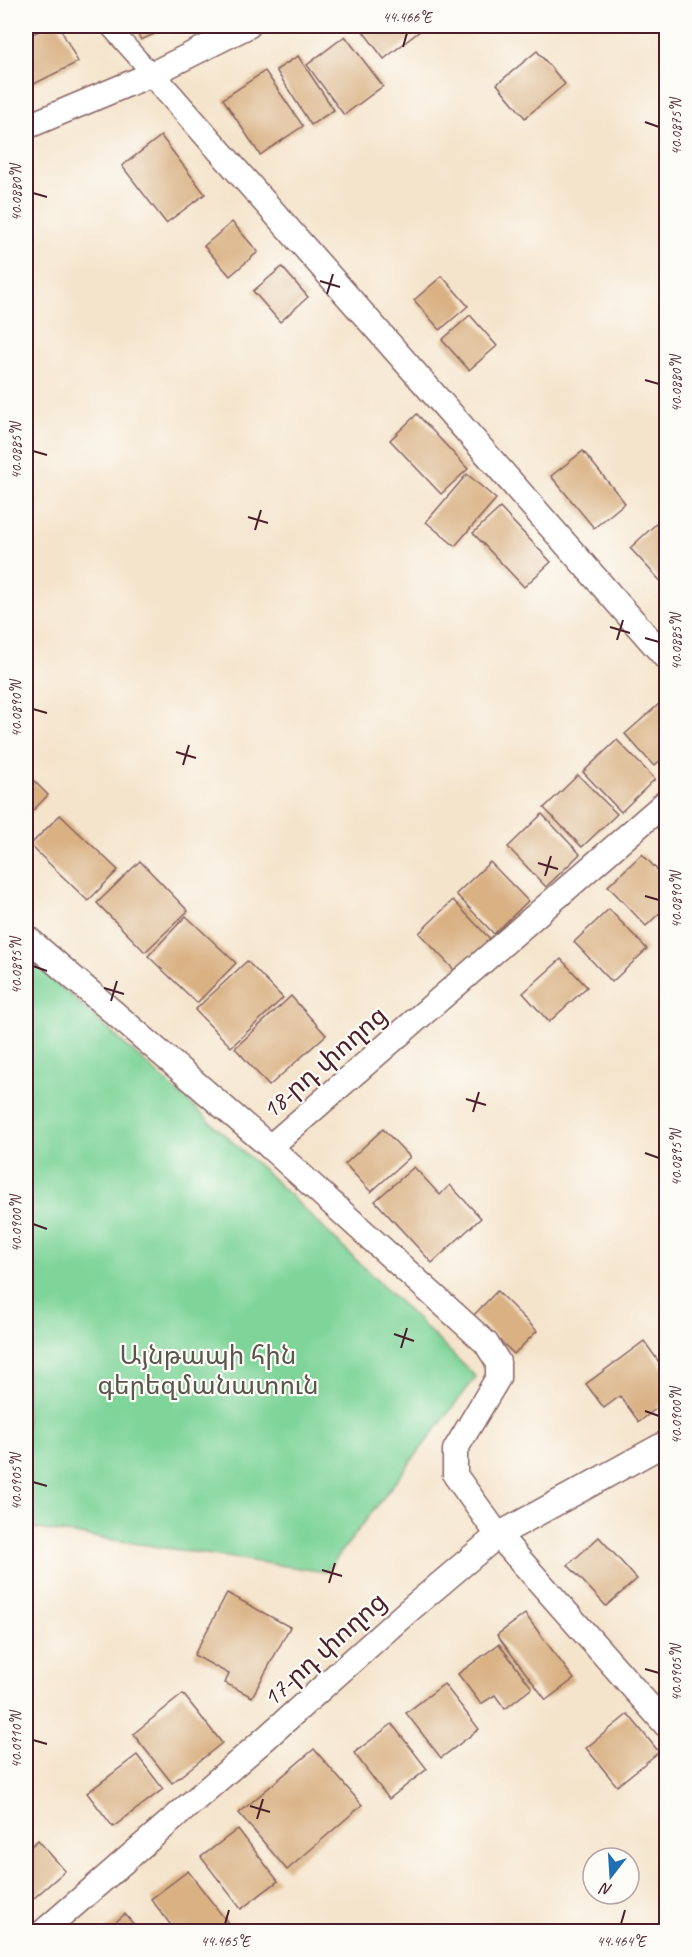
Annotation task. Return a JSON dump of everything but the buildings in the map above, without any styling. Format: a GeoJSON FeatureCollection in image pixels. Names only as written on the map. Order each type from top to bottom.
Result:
{"type":"FeatureCollection","features":[{"type":"Feature","properties":{"kind":"street"},"geometry":{"type":"LineString","coordinates":[[109,26],[666,658]]}},
{"type":"Feature","properties":{"kind":"street"},"geometry":{"type":"LineString","coordinates":[[26,127],[152,74],[248,26]]}},
{"type":"Feature","properties":{"kind":"street","name":"18-րդ փողոց"},"geometry":{"type":"LineString","coordinates":[[666,802],[270,1147],[486,1343],[498,1362],[498,1378],[455,1450],[455,1475],[498,1536],[666,1725]]}},
{"type":"Feature","properties":{"kind":"street"},"geometry":{"type":"LineString","coordinates":[[26,937],[270,1147]]}},
{"type":"Feature","properties":{"kind":"street","name":"17-րդ փողոց"},"geometry":{"type":"LineString","coordinates":[[43,1932],[258,1746],[408,1611],[498,1536],[666,1443]]}},
{"type":"Feature","properties":{"kind":"green space","name":"Այնթապի հին գերեզմանատուն"},"geometry":{"type":"Polygon","coordinates":[[[26,955],[269,1175],[476,1377],[326,1572],[26,1527],[26,955]]]}}]}
